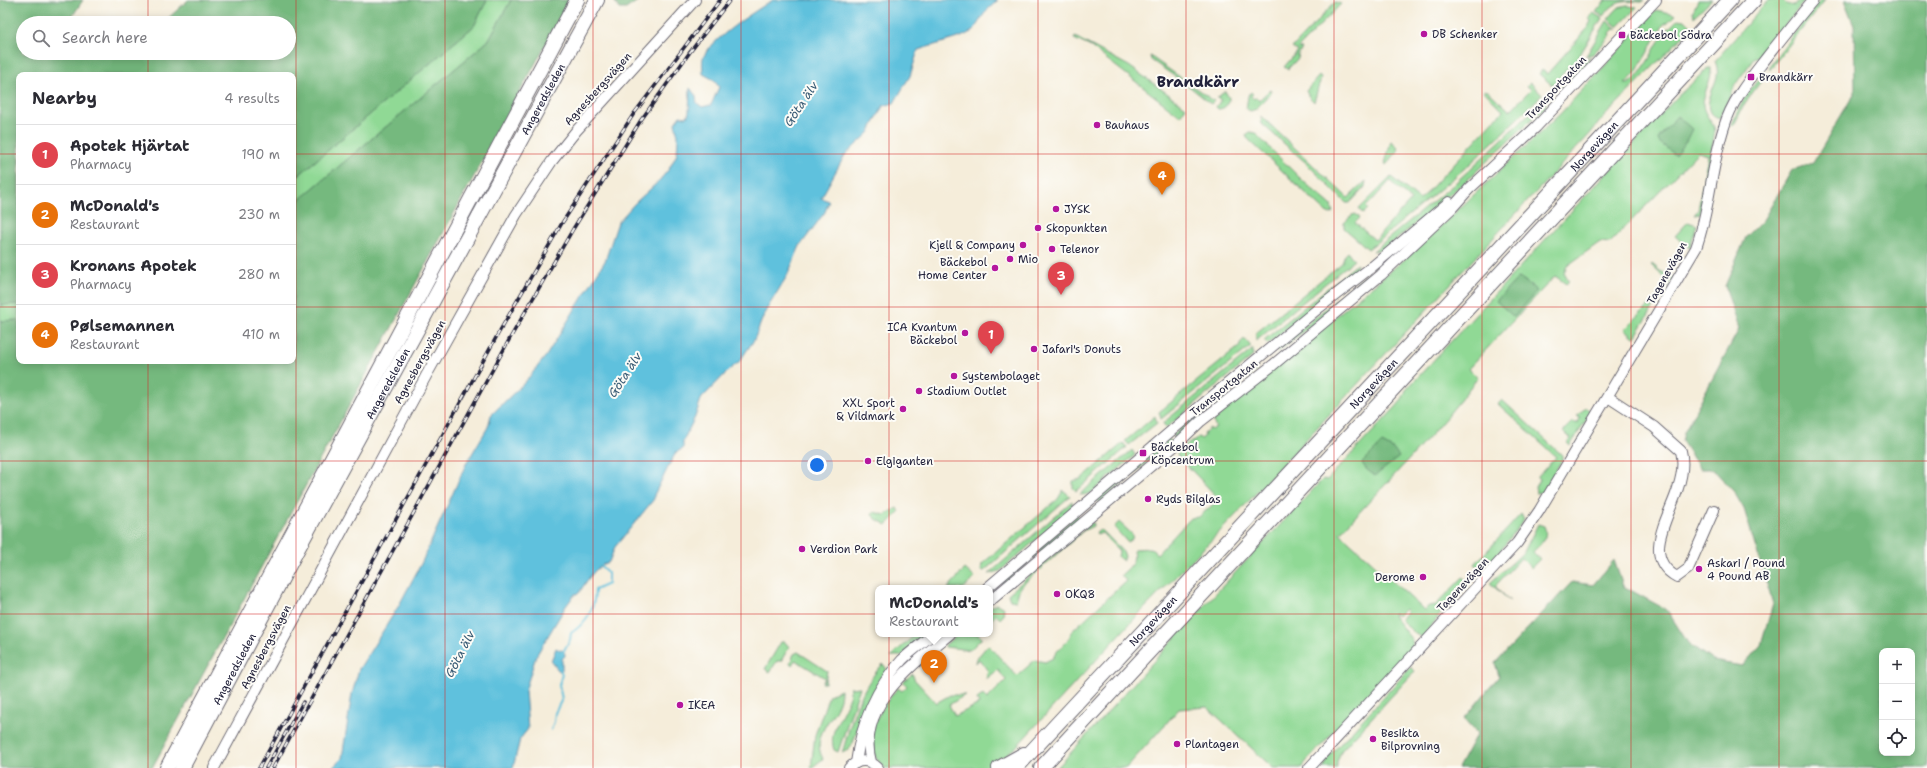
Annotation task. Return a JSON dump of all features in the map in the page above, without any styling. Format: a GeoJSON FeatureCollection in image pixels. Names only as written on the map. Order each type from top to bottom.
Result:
{"type":"FeatureCollection","features":[{"type":"Feature","properties":{"kind":"highway","name":"Angeredsleden"},"geometry":{"type":"LineString","coordinates":[[167,768],[577,0]]}},
{"type":"Feature","properties":{"kind":"highway","name":"Angeredsleden"},"geometry":{"type":"LineString","coordinates":[[182,768],[297,550],[597,0]]}},
{"type":"Feature","properties":{"kind":"highway","name":"Norgevägen"},"geometry":{"type":"LineString","coordinates":[[1016,768],[1730,0]]}},
{"type":"Feature","properties":{"kind":"highway","name":"Norgevägen"},"geometry":{"type":"LineString","coordinates":[[1041,768],[1754,0]]}},
{"type":"Feature","properties":{"kind":"highway"},"geometry":{"type":"LineString","coordinates":[[999,768],[1035,748]]}},
{"type":"Feature","properties":{"kind":"street","name":"Agnesbergsvägen"},"geometry":{"type":"LineString","coordinates":[[214,768],[516,215],[552,161],[576,131],[695,0]]}},
{"type":"Feature","properties":{"kind":"street","name":"Transportgatan"},"geometry":{"type":"LineString","coordinates":[[993,598],[1177,444],[1201,421],[1381,275],[1452,208],[1469,189],[1536,127],[1656,0]]}},
{"type":"Feature","properties":{"kind":"street","name":"Tagenevägen"},"geometry":{"type":"LineString","coordinates":[[1309,768],[1517,543],[1539,512],[1696,248],[1704,221],[1716,157],[1724,126],[1732,105],[1742,90],[1813,0]]}},
{"type":"Feature","properties":{"kind":"street","name":"Transportgatan"},"geometry":{"type":"LineString","coordinates":[[990,585],[1204,402],[1373,266],[1447,204],[1469,189]]}},
{"type":"Feature","properties":{"kind":"street"},"geometry":{"type":"LineString","coordinates":[[1608,397],[1654,428],[1681,451],[1683,466],[1678,488],[1659,544],[1658,556],[1661,564],[1671,574],[1677,577],[1688,568],[1714,510]]}},
{"type":"Feature","properties":{"kind":"street"},"geometry":{"type":"LineString","coordinates":[[852,765],[862,731],[876,697],[902,660],[929,637]]}},
{"type":"Feature","properties":{"kind":"street"},"geometry":{"type":"LineString","coordinates":[[874,765],[867,750],[867,739],[878,707],[906,670],[946,637]]}},
{"type":"Feature","properties":{"kind":"street"},"geometry":{"type":"LineString","coordinates":[[852,765],[864,761],[874,765]]}},
{"type":"Feature","properties":{"kind":"green space"},"geometry":{"type":"Polygon","coordinates":[[[0,0],[83,0],[73,16],[16,16],[16,60],[296,60],[296,16],[171,16],[188,0],[487,0],[474,26],[296,177],[296,72],[16,72],[16,304],[0,305],[0,0]]]}},
{"type":"Feature","properties":{"kind":"green space"},"geometry":{"type":"Polygon","coordinates":[[[487,0],[511,0],[488,41],[296,202],[296,177],[474,26],[487,0]]]}},
{"type":"Feature","properties":{"kind":"green space"},"geometry":{"type":"Polygon","coordinates":[[[511,0],[570,0],[152,768],[0,768],[0,321],[16,320],[16,364],[296,364],[296,202],[488,41],[511,0]]]}},
{"type":"Feature","properties":{"kind":"green space"},"geometry":{"type":"Polygon","coordinates":[[[614,0],[639,0],[626,9],[619,9],[614,0]]]}},
{"type":"Feature","properties":{"kind":"green space"},"geometry":{"type":"Polygon","coordinates":[[[1606,0],[1644,0],[1641,2],[1624,2],[1616,4],[1603,16],[1596,12],[1606,0]]]}},
{"type":"Feature","properties":{"kind":"green space"},"geometry":{"type":"Polygon","coordinates":[[[1698,0],[1712,0],[1694,17],[1693,11],[1698,0]]]}},
{"type":"Feature","properties":{"kind":"green space"},"geometry":{"type":"Polygon","coordinates":[[[1768,0],[1782,0],[1786,4],[1794,6],[1801,0],[1805,0],[1776,37],[1758,57],[1755,57],[1737,82],[1719,119],[1709,111],[1708,106],[1717,74],[1715,61],[1768,0]]]}},
{"type":"Feature","properties":{"kind":"green space"},"geometry":{"type":"Polygon","coordinates":[[[1820,0],[1825,0],[1770,69],[1769,66],[1820,0]]]}},
{"type":"Feature","properties":{"kind":"green space"},"geometry":{"type":"Polygon","coordinates":[[[1844,0],[1927,0],[1927,768],[1458,768],[1477,733],[1464,719],[1499,676],[1495,663],[1572,582],[1593,585],[1614,560],[1623,586],[1667,610],[1688,643],[1713,661],[1742,666],[1761,645],[1773,604],[1744,509],[1734,492],[1713,469],[1700,469],[1682,441],[1684,432],[1739,329],[1725,286],[1746,237],[1763,220],[1792,170],[1813,163],[1855,92],[1854,25],[1844,0]]]}},
{"type":"Feature","properties":{"kind":"green space"},"geometry":{"type":"Polygon","coordinates":[[[1335,2],[1341,4],[1298,48],[1302,49],[1297,56],[1299,57],[1288,69],[1284,67],[1298,51],[1292,48],[1335,2]]]}},
{"type":"Feature","properties":{"kind":"green space"},"geometry":{"type":"Polygon","coordinates":[[[1628,6],[1637,7],[1618,27],[1608,19],[1618,8],[1628,6]]]}},
{"type":"Feature","properties":{"kind":"green space"},"geometry":{"type":"Polygon","coordinates":[[[1656,10],[1675,15],[1664,24],[1635,74],[1625,84],[1630,83],[1640,73],[1661,38],[1678,19],[1685,20],[1692,27],[1601,120],[1590,134],[1234,517],[1137,616],[1016,747],[989,768],[884,768],[874,753],[872,735],[877,718],[892,694],[898,688],[902,691],[907,686],[903,682],[912,674],[914,679],[936,703],[950,695],[965,695],[949,705],[955,716],[979,704],[977,699],[983,695],[987,699],[1006,680],[998,670],[986,679],[988,671],[979,659],[976,663],[977,658],[988,645],[1017,676],[1035,660],[1045,662],[1053,658],[1057,651],[1066,642],[1071,632],[1126,581],[1121,575],[1133,562],[1133,551],[1135,549],[1150,548],[1157,554],[1191,518],[1199,517],[1219,499],[1177,455],[1178,450],[1199,437],[1201,439],[1205,436],[1204,433],[1210,428],[1212,430],[1216,427],[1213,422],[1233,401],[1411,254],[1561,113],[1656,10]]]}},
{"type":"Feature","properties":{"kind":"green space"},"geometry":{"type":"Polygon","coordinates":[[[1593,13],[1602,18],[1578,58],[1552,85],[1539,74],[1542,70],[1547,74],[1587,29],[1591,21],[1589,19],[1593,13]]]}},
{"type":"Feature","properties":{"kind":"green space"},"geometry":{"type":"Polygon","coordinates":[[[1607,21],[1617,29],[1614,29],[1610,33],[1611,35],[1593,54],[1586,56],[1607,21]]]}},
{"type":"Feature","properties":{"kind":"green space"},"geometry":{"type":"Polygon","coordinates":[[[1075,37],[1129,66],[1186,107],[1180,116],[1091,47],[1074,39],[1075,37]]]}},
{"type":"Feature","properties":{"kind":"green space"},"geometry":{"type":"Polygon","coordinates":[[[1150,56],[1214,101],[1211,104],[1190,87],[1151,60],[1150,56]]]}},
{"type":"Feature","properties":{"kind":"green space"},"geometry":{"type":"Polygon","coordinates":[[[1591,58],[1563,87],[1560,84],[1582,59],[1591,58]]]}},
{"type":"Feature","properties":{"kind":"green space"},"geometry":{"type":"Polygon","coordinates":[[[1708,68],[1711,68],[1703,105],[1715,131],[1700,214],[1694,215],[1698,210],[1708,155],[1698,152],[1610,243],[1600,242],[1567,266],[1564,273],[1569,282],[1566,284],[1555,276],[1468,369],[1478,377],[1446,418],[1340,533],[1424,610],[1429,606],[1436,605],[1463,577],[1468,583],[1455,596],[1422,637],[1415,634],[1401,620],[1407,612],[1405,609],[1398,616],[1393,613],[1394,617],[1412,640],[1413,646],[1301,768],[1273,768],[1207,707],[1179,709],[1126,768],[1057,768],[1202,608],[1323,479],[1327,480],[1396,407],[1402,400],[1406,390],[1677,97],[1708,68]],[[1522,279],[1496,301],[1532,286],[1522,279]]]}},
{"type":"Feature","properties":{"kind":"green space"},"geometry":{"type":"Polygon","coordinates":[[[1319,76],[1321,78],[1314,102],[1306,91],[1319,76]]]}},
{"type":"Feature","properties":{"kind":"green space"},"geometry":{"type":"Polygon","coordinates":[[[1764,77],[1745,103],[1734,125],[1731,126],[1743,100],[1759,78],[1764,77]]]}},
{"type":"Feature","properties":{"kind":"green space"},"geometry":{"type":"Polygon","coordinates":[[[1530,82],[1542,95],[1471,163],[1376,243],[1368,249],[1344,228],[1344,223],[1352,215],[1356,214],[1360,218],[1355,223],[1375,240],[1411,200],[1390,181],[1366,207],[1368,209],[1363,214],[1359,209],[1391,177],[1420,200],[1503,111],[1484,90],[1488,91],[1510,111],[1531,89],[1527,86],[1530,82]]]}},
{"type":"Feature","properties":{"kind":"green space"},"geometry":{"type":"Polygon","coordinates":[[[1270,90],[1271,92],[1256,109],[1251,111],[1246,109],[1248,96],[1251,92],[1253,94],[1251,96],[1254,99],[1256,97],[1259,100],[1270,90]]]}},
{"type":"Feature","properties":{"kind":"green space"},"geometry":{"type":"Polygon","coordinates":[[[1225,91],[1229,98],[1228,102],[1225,107],[1218,109],[1216,107],[1221,100],[1217,98],[1225,91]]]}},
{"type":"Feature","properties":{"kind":"green space"},"geometry":{"type":"Polygon","coordinates":[[[1545,99],[1545,107],[1466,181],[1385,249],[1373,251],[1453,185],[1545,99]]]}},
{"type":"Feature","properties":{"kind":"green space"},"geometry":{"type":"Polygon","coordinates":[[[1261,116],[1348,198],[1366,181],[1365,187],[1350,203],[1346,203],[1304,161],[1262,124],[1261,116]]]}},
{"type":"Feature","properties":{"kind":"green space"},"geometry":{"type":"Polygon","coordinates":[[[1677,116],[1692,129],[1686,141],[1675,155],[1659,142],[1658,139],[1677,116]]]}},
{"type":"Feature","properties":{"kind":"green space"},"geometry":{"type":"Polygon","coordinates":[[[1250,132],[1255,133],[1303,181],[1331,205],[1333,213],[1330,214],[1326,212],[1247,138],[1246,135],[1250,132]]]}},
{"type":"Feature","properties":{"kind":"green space"},"geometry":{"type":"Polygon","coordinates":[[[1391,141],[1397,146],[1398,151],[1386,165],[1385,163],[1391,141]]]}},
{"type":"Feature","properties":{"kind":"green space"},"geometry":{"type":"Polygon","coordinates":[[[1688,222],[1697,225],[1690,247],[1675,236],[1688,222]]]}},
{"type":"Feature","properties":{"kind":"green space"},"geometry":{"type":"Polygon","coordinates":[[[1348,252],[1354,260],[1256,341],[1256,333],[1342,263],[1348,252]]]}},
{"type":"Feature","properties":{"kind":"green space"},"geometry":{"type":"Polygon","coordinates":[[[1357,264],[1356,272],[1268,344],[1264,340],[1357,264]]]}},
{"type":"Feature","properties":{"kind":"green space"},"geometry":{"type":"Polygon","coordinates":[[[1652,264],[1660,271],[1673,277],[1666,289],[1662,288],[1667,280],[1651,265],[1652,264]]]}},
{"type":"Feature","properties":{"kind":"green space"},"geometry":{"type":"Polygon","coordinates":[[[1369,273],[1370,276],[1364,283],[1278,352],[1276,349],[1369,273]]]}},
{"type":"Feature","properties":{"kind":"green space"},"geometry":{"type":"Polygon","coordinates":[[[1518,278],[1522,279],[1537,291],[1514,317],[1496,301],[1518,278]]]}},
{"type":"Feature","properties":{"kind":"green space"},"geometry":{"type":"Polygon","coordinates":[[[1657,297],[1659,299],[1634,337],[1625,329],[1657,297]]]}},
{"type":"Feature","properties":{"kind":"green space"},"geometry":{"type":"Polygon","coordinates":[[[16,304],[16,320],[0,321],[0,305],[16,304]]]}},
{"type":"Feature","properties":{"kind":"green space"},"geometry":{"type":"Polygon","coordinates":[[[1244,339],[1250,347],[1161,419],[1159,412],[1240,346],[1240,343],[1244,339]]]}},
{"type":"Feature","properties":{"kind":"green space"},"geometry":{"type":"Polygon","coordinates":[[[1253,349],[1253,356],[1166,428],[1163,423],[1253,349]]]}},
{"type":"Feature","properties":{"kind":"green space"},"geometry":{"type":"Polygon","coordinates":[[[1255,366],[1257,370],[1204,414],[1177,440],[1173,435],[1255,366]]]}},
{"type":"Feature","properties":{"kind":"green space"},"geometry":{"type":"Polygon","coordinates":[[[1502,400],[1562,455],[1562,460],[1543,492],[1536,493],[1535,487],[1539,480],[1538,476],[1556,457],[1498,404],[1502,400]]]}},
{"type":"Feature","properties":{"kind":"green space"},"geometry":{"type":"Polygon","coordinates":[[[1586,407],[1591,412],[1570,446],[1567,443],[1571,439],[1563,431],[1572,422],[1578,423],[1580,418],[1577,416],[1586,407]]]}},
{"type":"Feature","properties":{"kind":"green space"},"geometry":{"type":"Polygon","coordinates":[[[1155,416],[1157,423],[1129,445],[1125,441],[1155,416]]]}},
{"type":"Feature","properties":{"kind":"green space"},"geometry":{"type":"Polygon","coordinates":[[[1169,439],[1174,444],[1160,451],[1100,502],[1095,499],[1169,439]]]}},
{"type":"Feature","properties":{"kind":"green space"},"geometry":{"type":"Polygon","coordinates":[[[1123,443],[1127,447],[1126,448],[1079,489],[1076,491],[1073,488],[1073,481],[1081,479],[1123,443]]]}},
{"type":"Feature","properties":{"kind":"green space"},"geometry":{"type":"Polygon","coordinates":[[[1382,443],[1393,449],[1399,457],[1375,476],[1366,469],[1362,463],[1382,443]]]}},
{"type":"Feature","properties":{"kind":"green space"},"geometry":{"type":"Polygon","coordinates":[[[1132,450],[1135,455],[1091,493],[1083,495],[1080,494],[1132,450]]]}},
{"type":"Feature","properties":{"kind":"green space"},"geometry":{"type":"Polygon","coordinates":[[[1063,490],[1070,496],[984,571],[981,570],[982,564],[1058,499],[1063,490]]]}},
{"type":"Feature","properties":{"kind":"green space"},"geometry":{"type":"Polygon","coordinates":[[[1072,501],[1073,508],[1000,571],[989,574],[1072,501]]]}},
{"type":"Feature","properties":{"kind":"green space"},"geometry":{"type":"Polygon","coordinates":[[[897,508],[900,511],[887,525],[872,515],[874,512],[885,515],[897,508]]]}},
{"type":"Feature","properties":{"kind":"green space"},"geometry":{"type":"Polygon","coordinates":[[[1521,514],[1524,520],[1486,569],[1481,571],[1475,564],[1521,514]]]}},
{"type":"Feature","properties":{"kind":"green space"},"geometry":{"type":"Polygon","coordinates":[[[1077,515],[1080,519],[1078,521],[1003,584],[1001,581],[1077,515]]]}},
{"type":"Feature","properties":{"kind":"green space"},"geometry":{"type":"Polygon","coordinates":[[[1119,522],[1133,535],[1132,539],[1127,542],[1114,527],[1119,522]]]}},
{"type":"Feature","properties":{"kind":"green space"},"geometry":{"type":"Polygon","coordinates":[[[1091,523],[1094,523],[1093,526],[1083,531],[1020,587],[1016,601],[1010,600],[1008,594],[1091,523]]]}},
{"type":"Feature","properties":{"kind":"green space"},"geometry":{"type":"Polygon","coordinates":[[[1538,524],[1544,526],[1546,534],[1541,543],[1533,552],[1540,559],[1531,568],[1521,558],[1495,586],[1510,601],[1490,583],[1524,552],[1538,524]]]}},
{"type":"Feature","properties":{"kind":"green space"},"geometry":{"type":"Polygon","coordinates":[[[1100,530],[1103,531],[1124,553],[1125,557],[1123,561],[1118,557],[1119,551],[1102,533],[1097,535],[1096,533],[1100,530]]]}},
{"type":"Feature","properties":{"kind":"green space"},"geometry":{"type":"Polygon","coordinates":[[[965,569],[975,578],[967,585],[951,585],[965,569]]]}},
{"type":"Feature","properties":{"kind":"green space"},"geometry":{"type":"Polygon","coordinates":[[[997,604],[1004,608],[1003,616],[1000,619],[996,615],[993,618],[993,606],[997,604]]]}},
{"type":"Feature","properties":{"kind":"green space"},"geometry":{"type":"Polygon","coordinates":[[[913,637],[922,637],[902,656],[891,656],[913,637]]]}},
{"type":"Feature","properties":{"kind":"green space"},"geometry":{"type":"Polygon","coordinates":[[[954,637],[982,638],[970,650],[945,647],[945,645],[954,637]]]}},
{"type":"Feature","properties":{"kind":"green space"},"geometry":{"type":"Polygon","coordinates":[[[781,642],[785,642],[789,647],[781,661],[777,661],[770,672],[765,669],[781,642]]]}},
{"type":"Feature","properties":{"kind":"green space"},"geometry":{"type":"Polygon","coordinates":[[[798,652],[827,671],[825,683],[822,683],[825,678],[795,660],[792,665],[790,663],[794,654],[798,652]]]}},
{"type":"Feature","properties":{"kind":"green space"},"geometry":{"type":"Polygon","coordinates":[[[883,664],[887,672],[862,715],[853,743],[848,750],[842,753],[862,694],[883,664]]]}},
{"type":"Feature","properties":{"kind":"green space"},"geometry":{"type":"Polygon","coordinates":[[[1411,667],[1415,671],[1341,751],[1337,762],[1337,768],[1323,768],[1329,756],[1411,667]]]}},
{"type":"Feature","properties":{"kind":"green space"},"geometry":{"type":"Polygon","coordinates":[[[860,687],[838,752],[834,750],[832,742],[833,734],[847,704],[850,688],[860,687]]]}},
{"type":"Feature","properties":{"kind":"green space"},"geometry":{"type":"Polygon","coordinates":[[[841,690],[840,699],[836,708],[822,732],[820,749],[823,759],[811,768],[815,735],[829,695],[841,690]]]}},
{"type":"Feature","properties":{"kind":"water","name":"Göta älv"},"geometry":{"type":"Polygon","coordinates":[[[773,0],[998,0],[986,11],[973,31],[961,37],[918,50],[910,76],[894,103],[883,106],[869,133],[845,155],[821,198],[829,201],[825,212],[800,246],[787,276],[765,312],[754,340],[739,362],[729,370],[701,399],[695,417],[683,441],[683,449],[676,452],[654,495],[654,499],[615,547],[609,562],[599,567],[588,579],[579,593],[575,594],[566,606],[536,656],[525,691],[528,729],[520,739],[513,768],[332,768],[342,758],[352,694],[359,669],[398,607],[421,564],[466,464],[488,427],[491,415],[526,381],[546,356],[605,261],[618,222],[669,169],[677,154],[678,136],[675,123],[680,116],[687,117],[689,112],[690,88],[696,96],[697,103],[702,107],[711,105],[719,87],[714,80],[703,74],[703,58],[707,51],[734,26],[773,0]]]}},
{"type":"Feature","properties":{"kind":"water"},"geometry":{"type":"Polygon","coordinates":[[[556,648],[563,651],[565,654],[562,659],[562,670],[559,671],[551,661],[556,648]]]}},
{"type":"Feature","properties":{"kind":"waterway"},"geometry":{"type":"LineString","coordinates":[[563,652],[570,640],[571,633],[581,625],[589,614],[595,597],[595,590],[608,584],[608,573],[601,566]]}},
{"type":"Feature","properties":{"kind":"waterway"},"geometry":{"type":"LineString","coordinates":[[551,730],[555,713],[562,699],[559,685],[562,674],[560,669]]}},
{"type":"Feature","properties":{"kind":"railway"},"geometry":{"type":"LineString","coordinates":[[259,768],[498,334],[562,223],[633,115],[720,0]]}},
{"type":"Feature","properties":{"kind":"railway"},"geometry":{"type":"LineString","coordinates":[[273,768],[509,340],[573,229],[641,120],[730,0]]}},
{"type":"Feature","properties":{"kind":"railway"},"geometry":{"type":"LineString","coordinates":[[266,768],[303,702]]}},
{"type":"Feature","properties":{"kind":"place","name":"DB Schenker"},"geometry":{"type":"Point","coordinates":[1424,34]}},
{"type":"Feature","properties":{"kind":"place","name":"Bäckebol Södra"},"geometry":{"type":"Point","coordinates":[1622,35]}},
{"type":"Feature","properties":{"kind":"place","name":"Brandkärr"},"geometry":{"type":"Point","coordinates":[1751,77]}},
{"type":"Feature","properties":{"kind":"place","name":"Bauhaus"},"geometry":{"type":"Point","coordinates":[1097,125]}},
{"type":"Feature","properties":{"kind":"place","name":"Pølsemannen"},"geometry":{"type":"Point","coordinates":[1162,195]}},
{"type":"Feature","properties":{"kind":"place","name":"JYSK"},"geometry":{"type":"Point","coordinates":[1056,209]}},
{"type":"Feature","properties":{"kind":"place","name":"Skopunkten"},"geometry":{"type":"Point","coordinates":[1038,228]}},
{"type":"Feature","properties":{"kind":"place","name":"Kjell & Company"},"geometry":{"type":"Point","coordinates":[1023,245]}},
{"type":"Feature","properties":{"kind":"place","name":"Telenor"},"geometry":{"type":"Point","coordinates":[1052,249]}},
{"type":"Feature","properties":{"kind":"place","name":"Mio"},"geometry":{"type":"Point","coordinates":[1010,259]}},
{"type":"Feature","properties":{"kind":"place","name":"Bäckebol Home Center"},"geometry":{"type":"Point","coordinates":[995,268]}},
{"type":"Feature","properties":{"kind":"place","name":"Kronans Apotek"},"geometry":{"type":"Point","coordinates":[1061,295]}},
{"type":"Feature","properties":{"kind":"place","name":"ICA Kvantum Bäckebol"},"geometry":{"type":"Point","coordinates":[965,333]}},
{"type":"Feature","properties":{"kind":"place","name":"Jafari's Donuts"},"geometry":{"type":"Point","coordinates":[1034,349]}},
{"type":"Feature","properties":{"kind":"place","name":"Apotek Hjärtat"},"geometry":{"type":"Point","coordinates":[991,354]}},
{"type":"Feature","properties":{"kind":"place","name":"Systembolaget"},"geometry":{"type":"Point","coordinates":[954,376]}},
{"type":"Feature","properties":{"kind":"place","name":"Stadium Outlet"},"geometry":{"type":"Point","coordinates":[919,391]}},
{"type":"Feature","properties":{"kind":"place","name":"XXL Sport & Vildmark"},"geometry":{"type":"Point","coordinates":[903,409]}},
{"type":"Feature","properties":{"kind":"place","name":"Bäckebol Köpcentrum"},"geometry":{"type":"Point","coordinates":[1143,453]}},
{"type":"Feature","properties":{"kind":"place","name":"Elgiganten"},"geometry":{"type":"Point","coordinates":[868,461]}},
{"type":"Feature","properties":{"kind":"place","name":"Ryds Bilglas"},"geometry":{"type":"Point","coordinates":[1148,499]}},
{"type":"Feature","properties":{"kind":"place","name":"Verdion Park"},"geometry":{"type":"Point","coordinates":[802,549]}},
{"type":"Feature","properties":{"kind":"place","name":"Askari / Pound 4 Pound AB"},"geometry":{"type":"Point","coordinates":[1699,569]}},
{"type":"Feature","properties":{"kind":"place","name":"Derome"},"geometry":{"type":"Point","coordinates":[1423,577]}},
{"type":"Feature","properties":{"kind":"place","name":"OKQ8"},"geometry":{"type":"Point","coordinates":[1057,594]}},
{"type":"Feature","properties":{"kind":"place","name":"McDonald's"},"geometry":{"type":"Point","coordinates":[934,683]}},
{"type":"Feature","properties":{"kind":"place","name":"IKEA"},"geometry":{"type":"Point","coordinates":[680,705]}},
{"type":"Feature","properties":{"kind":"place","name":"Besikta Bilprovning"},"geometry":{"type":"Point","coordinates":[1373,739]}},
{"type":"Feature","properties":{"kind":"place","name":"Plantagen"},"geometry":{"type":"Point","coordinates":[1177,744]}},
{"type":"Feature","properties":{"kind":"district","name":"Brandkärr"},"geometry":{"type":"Point","coordinates":[1198,82]}}]}
